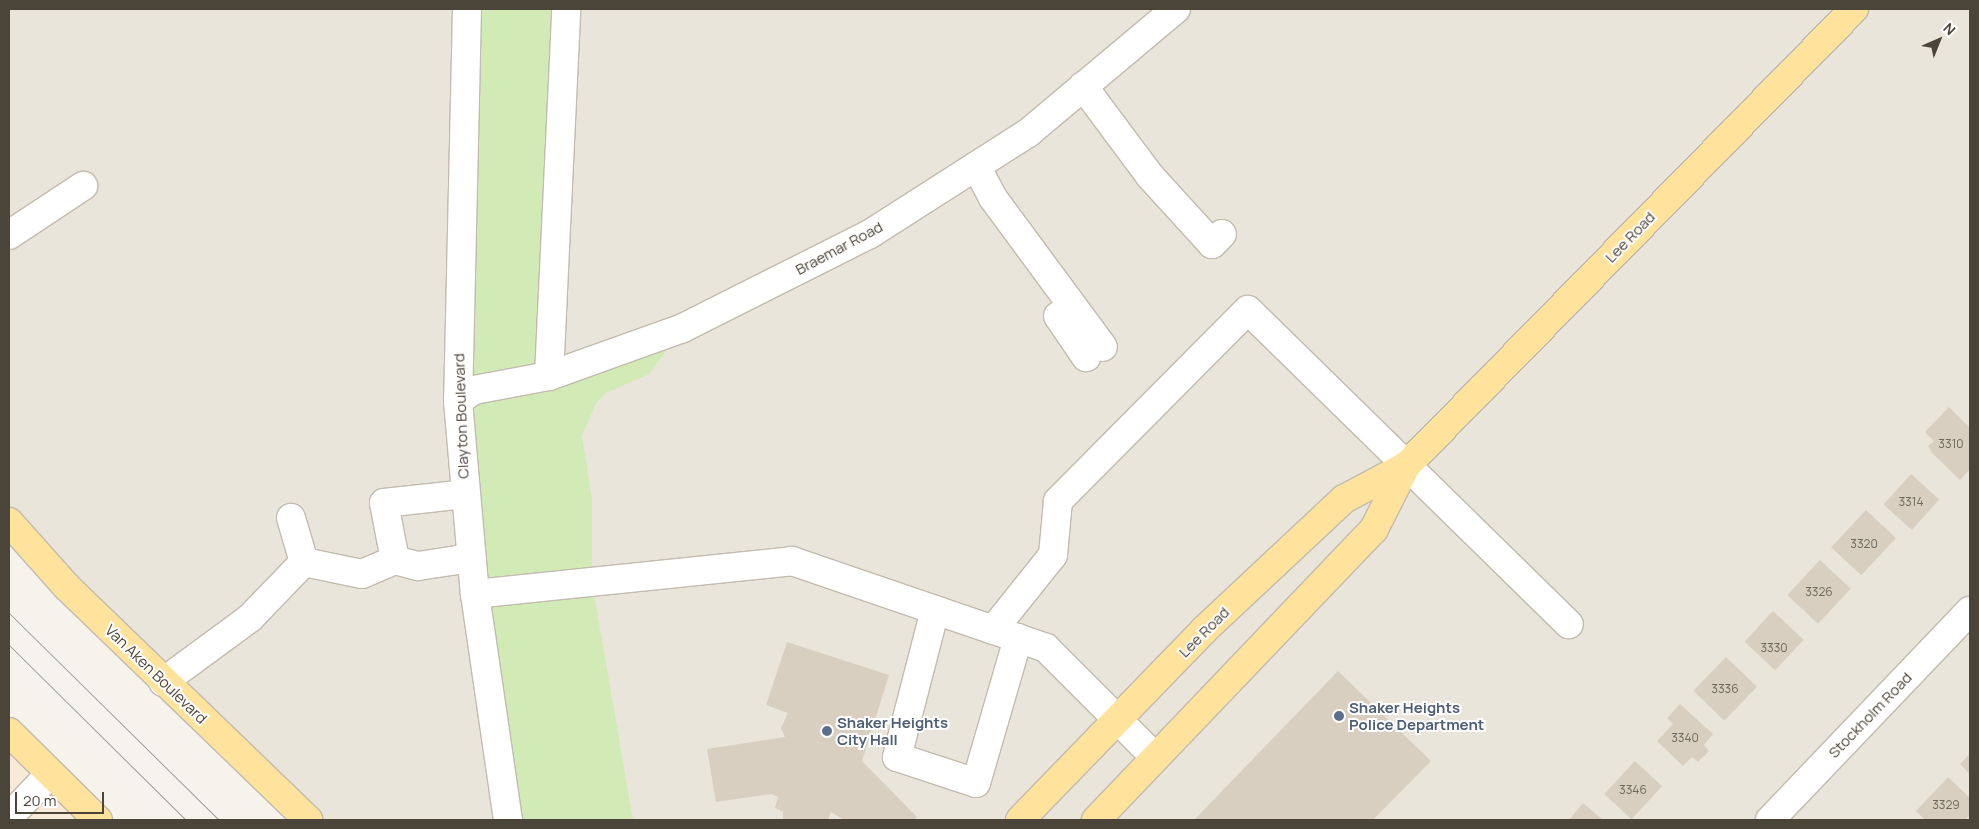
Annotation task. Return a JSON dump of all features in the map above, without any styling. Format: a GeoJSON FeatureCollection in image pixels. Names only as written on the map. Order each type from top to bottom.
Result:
{"type":"FeatureCollection","features":[{"type":"Feature","properties":{"kind":"main road","name":"Lee Road"},"geometry":{"type":"LineString","coordinates":[[1096,820],[1374,529],[1406,466],[1854,9]]}},
{"type":"Feature","properties":{"kind":"main road","name":"Lee Road"},"geometry":{"type":"LineString","coordinates":[[1020,820],[1117,720],[1344,498],[1406,466]]}},
{"type":"Feature","properties":{"kind":"main road","name":"Van Aken Boulevard"},"geometry":{"type":"LineString","coordinates":[[9,522],[163,682],[308,820]]}},
{"type":"Feature","properties":{"kind":"main road"},"geometry":{"type":"LineString","coordinates":[[9,732],[98,820]]}},
{"type":"Feature","properties":{"kind":"street","name":"Clayton Boulevard"},"geometry":{"type":"LineString","coordinates":[[467,9],[458,401],[475,594],[508,820]]}},
{"type":"Feature","properties":{"kind":"street"},"geometry":{"type":"LineString","coordinates":[[549,376],[566,9]]}},
{"type":"Feature","properties":{"kind":"street","name":"Braemar Road"},"geometry":{"type":"LineString","coordinates":[[458,401],[482,387],[549,376],[683,328],[870,234],[1028,132],[1176,9]]}},
{"type":"Feature","properties":{"kind":"street"},"geometry":{"type":"LineString","coordinates":[[1083,86],[1150,176],[1212,244],[1222,234]]}},
{"type":"Feature","properties":{"kind":"street"},"geometry":{"type":"LineString","coordinates":[[976,166],[993,198],[1048,271],[1094,352]]}},
{"type":"Feature","properties":{"kind":"street"},"geometry":{"type":"LineString","coordinates":[[9,235],[83,186]]}},
{"type":"Feature","properties":{"kind":"street"},"geometry":{"type":"LineString","coordinates":[[936,610],[897,757],[976,783],[1005,634],[1053,555],[1058,501],[1248,310],[1569,624]]}},
{"type":"Feature","properties":{"kind":"street"},"geometry":{"type":"LineString","coordinates":[[395,560],[384,503],[465,494]]}},
{"type":"Feature","properties":{"kind":"street"},"geometry":{"type":"LineString","coordinates":[[291,518],[304,562]]}},
{"type":"Feature","properties":{"kind":"street"},"geometry":{"type":"LineString","coordinates":[[304,562],[362,574],[395,560],[418,566],[471,558]]}},
{"type":"Feature","properties":{"kind":"street"},"geometry":{"type":"LineString","coordinates":[[475,594],[792,561],[1046,648],[1155,757]]}},
{"type":"Feature","properties":{"kind":"street"},"geometry":{"type":"LineString","coordinates":[[163,682],[250,618],[304,562]]}},
{"type":"Feature","properties":{"kind":"street","name":"Stockholm Road"},"geometry":{"type":"LineString","coordinates":[[1770,820],[1970,611]]}},
{"type":"Feature","properties":{"kind":"street"},"geometry":{"type":"LineString","coordinates":[[9,817],[50,774]]}},
{"type":"Feature","properties":{"kind":"shaded area"},"geometry":{"type":"Polygon","coordinates":[[[9,9],[1970,9],[1970,820],[308,820],[9,522],[9,9]]]}},
{"type":"Feature","properties":{"kind":"shaded area"},"geometry":{"type":"Polygon","coordinates":[[[9,732],[98,820],[9,820],[9,732]]]}},
{"type":"Feature","properties":{"kind":"green space"},"geometry":{"type":"Polygon","coordinates":[[[467,9],[566,9],[549,376],[683,328],[649,374],[606,393],[596,403],[582,436],[592,500],[592,582],[633,820],[508,820],[475,594],[467,9]]]}},
{"type":"Feature","properties":{"kind":"building"},"geometry":{"type":"Polygon","coordinates":[[[1949,407],[1970,428],[1970,469],[1960,480],[1932,453],[1928,446],[1934,441],[1925,432],[1949,407]]]}},
{"type":"Feature","properties":{"kind":"building"},"geometry":{"type":"Polygon","coordinates":[[[1911,474],[1939,499],[1912,530],[1884,504],[1911,474]]]}},
{"type":"Feature","properties":{"kind":"building"},"geometry":{"type":"Polygon","coordinates":[[[1866,510],[1896,538],[1861,575],[1831,547],[1866,510]]]}},
{"type":"Feature","properties":{"kind":"building"},"geometry":{"type":"Polygon","coordinates":[[[1820,560],[1851,589],[1818,624],[1787,595],[1820,560]]]}},
{"type":"Feature","properties":{"kind":"building"},"geometry":{"type":"Polygon","coordinates":[[[1773,611],[1804,640],[1775,670],[1744,642],[1773,611]]]}},
{"type":"Feature","properties":{"kind":"building","name":"Shaker Heights City Hall"},"geometry":{"type":"Polygon","coordinates":[[[787,642],[889,675],[862,761],[917,817],[914,820],[844,820],[831,812],[828,820],[783,820],[783,812],[775,808],[778,797],[771,794],[716,802],[707,749],[785,737],[781,728],[788,713],[766,705],[787,642]]]}},
{"type":"Feature","properties":{"kind":"building"},"geometry":{"type":"Polygon","coordinates":[[[1726,657],[1757,687],[1724,721],[1693,691],[1726,657]]]}},
{"type":"Feature","properties":{"kind":"building","name":"Shaker Heights Police Department"},"geometry":{"type":"Polygon","coordinates":[[[1338,671],[1431,761],[1373,820],[1194,820],[1338,671]]]}},
{"type":"Feature","properties":{"kind":"building"},"geometry":{"type":"Polygon","coordinates":[[[1680,704],[1713,734],[1704,745],[1709,751],[1698,762],[1692,757],[1683,766],[1657,741],[1673,724],[1667,718],[1680,704]]]}},
{"type":"Feature","properties":{"kind":"building"},"geometry":{"type":"Polygon","coordinates":[[[1970,754],[1970,774],[1960,764],[1970,754]]]}},
{"type":"Feature","properties":{"kind":"building"},"geometry":{"type":"Polygon","coordinates":[[[1635,761],[1662,786],[1631,819],[1604,794],[1635,761]]]}},
{"type":"Feature","properties":{"kind":"building"},"geometry":{"type":"Polygon","coordinates":[[[1948,777],[1970,798],[1970,815],[1965,820],[1925,820],[1916,811],[1948,777]]]}},
{"type":"Feature","properties":{"kind":"building"},"geometry":{"type":"Polygon","coordinates":[[[1583,803],[1603,820],[1569,820],[1583,803]]]}},
{"type":"Feature","properties":{"kind":"tram line"},"geometry":{"type":"LineString","coordinates":[[9,613],[219,820]]}},
{"type":"Feature","properties":{"kind":"tram line"},"geometry":{"type":"LineString","coordinates":[[9,645],[186,820]]}},
{"type":"Feature","properties":{"kind":"place","name":"Shaker Heights Police Department"},"geometry":{"type":"Point","coordinates":[1339,716]}},
{"type":"Feature","properties":{"kind":"place","name":"Shaker Heights City Hall"},"geometry":{"type":"Point","coordinates":[827,731]}}]}
